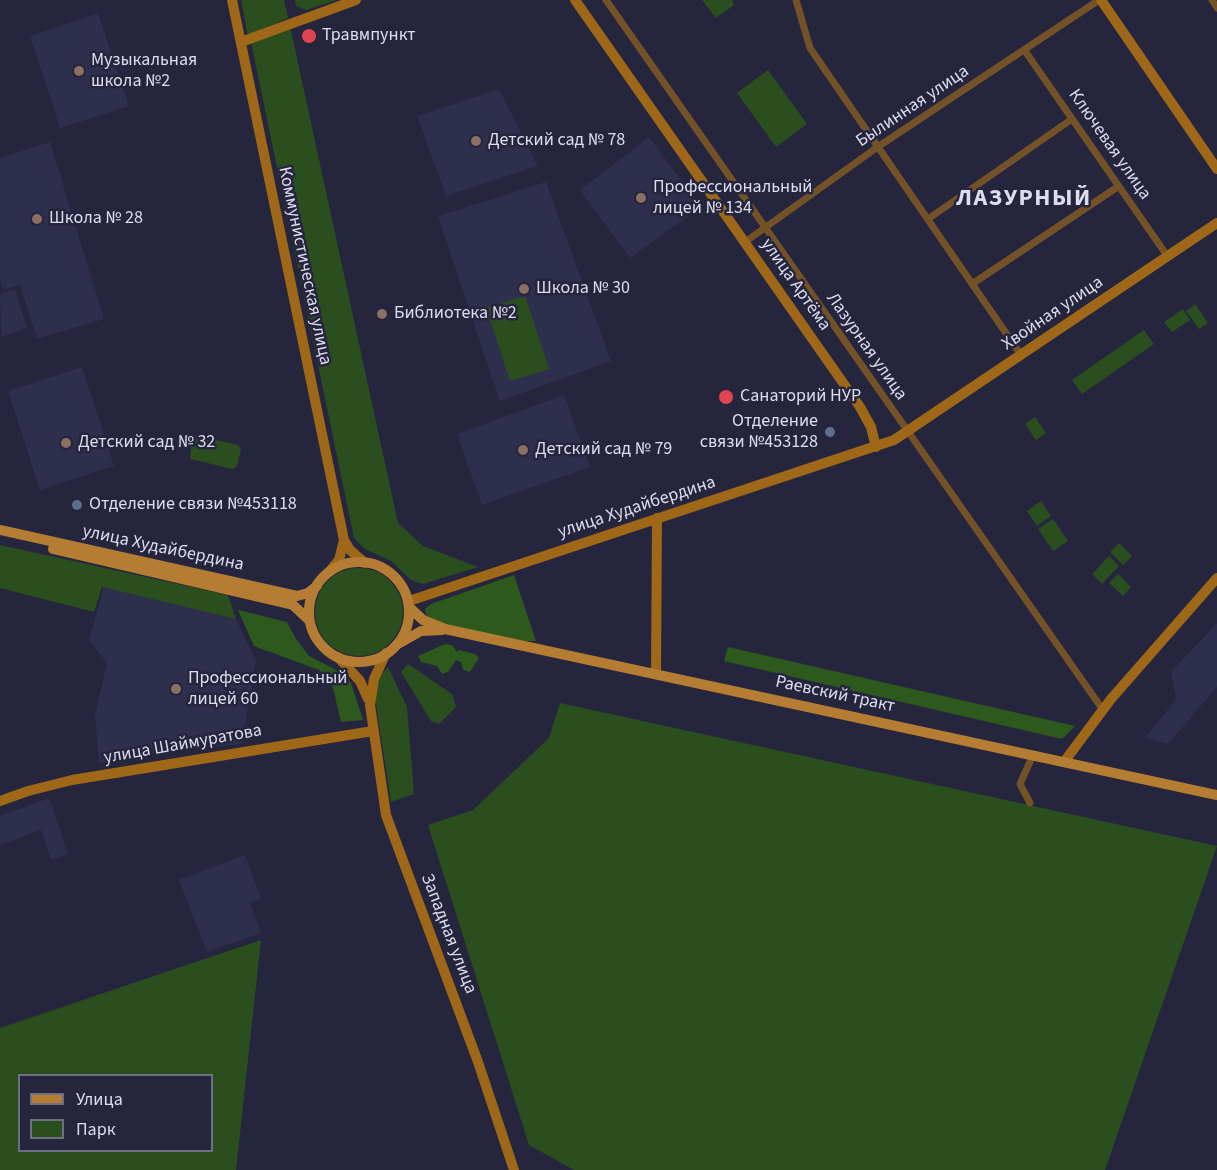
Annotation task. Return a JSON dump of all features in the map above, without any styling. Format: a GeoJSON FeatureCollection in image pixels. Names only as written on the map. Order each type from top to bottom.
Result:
{"type":"FeatureCollection","features":[{"type":"Feature","properties":{"kind":"main road","name":"Коммунистическая улица"},"geometry":{"type":"LineString","coordinates":[[232,0],[344,540]]}},
{"type":"Feature","properties":{"kind":"main road"},"geometry":{"type":"LineString","coordinates":[[241,42],[356,0]]}},
{"type":"Feature","properties":{"kind":"main road","name":"улица Артёма"},"geometry":{"type":"LineString","coordinates":[[575,0],[860,407],[873,434],[876,447]]}},
{"type":"Feature","properties":{"kind":"main road"},"geometry":{"type":"LineString","coordinates":[[1100,0],[1217,170]]}},
{"type":"Feature","properties":{"kind":"main road","name":"Хвойная улица"},"geometry":{"type":"LineString","coordinates":[[876,447],[908,432],[1217,223]]}},
{"type":"Feature","properties":{"kind":"main road","name":"улица Худайбердина"},"geometry":{"type":"LineString","coordinates":[[409,604],[657,518],[876,447]]}},
{"type":"Feature","properties":{"kind":"main road"},"geometry":{"type":"LineString","coordinates":[[656,674],[657,518]]}},
{"type":"Feature","properties":{"kind":"main road","name":"улица Худайбердина"},"geometry":{"type":"LineString","coordinates":[[0,530],[297,596],[308,593],[317,586]]}},
{"type":"Feature","properties":{"kind":"main road","name":"улица Худайбердина"},"geometry":{"type":"LineString","coordinates":[[0,537],[293,604],[309,620]]}},
{"type":"Feature","properties":{"kind":"main road"},"geometry":{"type":"LineString","coordinates":[[344,540],[350,550],[365,563]]}},
{"type":"Feature","properties":{"kind":"main road"},"geometry":{"type":"LineString","coordinates":[[330,571],[342,565],[365,563],[378,566],[396,579],[409,604],[404,633],[396,645],[386,653],[361,662],[338,657],[320,643],[309,620],[311,599],[317,586],[339,560],[344,540]]}},
{"type":"Feature","properties":{"kind":"main road"},"geometry":{"type":"LineString","coordinates":[[1064,762],[1103,710],[1217,578]]}},
{"type":"Feature","properties":{"kind":"main road","name":"Раевский тракт"},"geometry":{"type":"LineString","coordinates":[[409,604],[423,620],[445,629],[1217,795]]}},
{"type":"Feature","properties":{"kind":"main road","name":"Раевский тракт"},"geometry":{"type":"LineString","coordinates":[[396,645],[421,632],[445,629]]}},
{"type":"Feature","properties":{"kind":"main road","name":"Западная улица"},"geometry":{"type":"LineString","coordinates":[[370,705],[374,679],[386,653]]}},
{"type":"Feature","properties":{"kind":"main road","name":"Западная улица"},"geometry":{"type":"LineString","coordinates":[[338,657],[363,686],[370,705],[385,808],[392,832],[478,1062],[514,1170]]}},
{"type":"Feature","properties":{"kind":"main road","name":"улица Шаймуратова"},"geometry":{"type":"LineString","coordinates":[[0,801],[72,780],[373,732]]}},
{"type":"Feature","properties":{"kind":"street","name":"Лазурная улица"},"geometry":{"type":"LineString","coordinates":[[606,0],[1103,710]]}},
{"type":"Feature","properties":{"kind":"street"},"geometry":{"type":"LineString","coordinates":[[796,0],[810,48],[1021,355]]}},
{"type":"Feature","properties":{"kind":"street","name":"Былинная улица"},"geometry":{"type":"LineString","coordinates":[[745,242],[764,226],[879,146],[1100,0]]}},
{"type":"Feature","properties":{"kind":"street"},"geometry":{"type":"LineString","coordinates":[[1212,0],[1217,8]]}},
{"type":"Feature","properties":{"kind":"street","name":"Ключевая улица"},"geometry":{"type":"LineString","coordinates":[[1025,51],[1168,257]]}},
{"type":"Feature","properties":{"kind":"street"},"geometry":{"type":"LineString","coordinates":[[928,219],[1072,119]]}},
{"type":"Feature","properties":{"kind":"street"},"geometry":{"type":"LineString","coordinates":[[972,284],[1119,186]]}},
{"type":"Feature","properties":{"kind":"street"},"geometry":{"type":"LineString","coordinates":[[1030,802],[1020,784],[1032,755]]}},
{"type":"Feature","properties":{"kind":"shaded area","name":"Музыкальная школа №2"},"geometry":{"type":"Polygon","coordinates":[[[98,13],[129,106],[60,128],[30,36],[98,13]]]}},
{"type":"Feature","properties":{"kind":"shaded area","name":"Детский сад № 78"},"geometry":{"type":"Polygon","coordinates":[[[499,89],[538,166],[446,196],[417,116],[499,89]]]}},
{"type":"Feature","properties":{"kind":"shaded area","name":"Профессиональный лицей № 134"},"geometry":{"type":"Polygon","coordinates":[[[649,137],[701,207],[630,258],[580,190],[649,137]]]}},
{"type":"Feature","properties":{"kind":"shaded area","name":"Школа № 28"},"geometry":{"type":"Polygon","coordinates":[[[50,142],[104,319],[37,339],[20,285],[3,290],[0,280],[0,158],[50,142]]]}},
{"type":"Feature","properties":{"kind":"shaded area","name":"Школа № 30"},"geometry":{"type":"Polygon","coordinates":[[[546,182],[611,361],[500,401],[438,216],[546,182]]]}},
{"type":"Feature","properties":{"kind":"shaded area"},"geometry":{"type":"Polygon","coordinates":[[[15,289],[27,328],[1,337],[0,294],[15,289]]]}},
{"type":"Feature","properties":{"kind":"shaded area","name":"Детский сад № 32"},"geometry":{"type":"Polygon","coordinates":[[[82,367],[114,466],[40,490],[8,391],[82,367]]]}},
{"type":"Feature","properties":{"kind":"shaded area","name":"Детский сад № 79"},"geometry":{"type":"Polygon","coordinates":[[[564,395],[590,467],[482,505],[457,434],[564,395]]]}},
{"type":"Feature","properties":{"kind":"shaded area","name":"Профессиональный лицей 60"},"geometry":{"type":"Polygon","coordinates":[[[104,587],[236,619],[256,661],[242,744],[134,756],[99,763],[95,715],[107,663],[89,640],[104,587]]]}},
{"type":"Feature","properties":{"kind":"shaded area"},"geometry":{"type":"Polygon","coordinates":[[[1217,623],[1217,687],[1168,744],[1145,738],[1176,699],[1171,672],[1217,623]]]}},
{"type":"Feature","properties":{"kind":"shaded area"},"geometry":{"type":"Polygon","coordinates":[[[49,798],[68,854],[51,860],[41,830],[0,845],[0,816],[49,798]]]}},
{"type":"Feature","properties":{"kind":"shaded area"},"geometry":{"type":"Polygon","coordinates":[[[245,855],[261,898],[250,903],[261,933],[207,952],[179,880],[245,855]]]}},
{"type":"Feature","properties":{"kind":"green space"},"geometry":{"type":"Polygon","coordinates":[[[241,0],[284,0],[288,18],[248,36],[241,0]]]}},
{"type":"Feature","properties":{"kind":"green space"},"geometry":{"type":"Polygon","coordinates":[[[295,0],[337,0],[306,10],[296,6],[295,0]]]}},
{"type":"Feature","properties":{"kind":"green space"},"geometry":{"type":"Polygon","coordinates":[[[702,0],[732,0],[734,5],[716,18],[702,0]]]}},
{"type":"Feature","properties":{"kind":"green space"},"geometry":{"type":"Polygon","coordinates":[[[290,26],[398,523],[423,546],[478,567],[423,584],[411,580],[391,561],[365,549],[354,538],[251,42],[290,26]]]}},
{"type":"Feature","properties":{"kind":"green space"},"geometry":{"type":"Polygon","coordinates":[[[768,70],[807,124],[776,147],[737,93],[768,70]]]}},
{"type":"Feature","properties":{"kind":"green space"},"geometry":{"type":"Polygon","coordinates":[[[525,296],[549,369],[510,381],[486,308],[525,296]]]}},
{"type":"Feature","properties":{"kind":"green space"},"geometry":{"type":"Polygon","coordinates":[[[1195,304],[1208,323],[1199,329],[1186,311],[1195,304]]]}},
{"type":"Feature","properties":{"kind":"green space"},"geometry":{"type":"Polygon","coordinates":[[[1183,309],[1190,320],[1172,332],[1164,322],[1183,309]]]}},
{"type":"Feature","properties":{"kind":"green space"},"geometry":{"type":"Polygon","coordinates":[[[1144,330],[1154,344],[1082,394],[1072,380],[1144,330]]]}},
{"type":"Feature","properties":{"kind":"green space"},"geometry":{"type":"Polygon","coordinates":[[[1035,417],[1046,433],[1036,440],[1025,424],[1035,417]]]}},
{"type":"Feature","properties":{"kind":"green space"},"geometry":{"type":"Polygon","coordinates":[[[195,435],[238,445],[241,449],[237,466],[233,469],[190,459],[192,438],[195,435]]]}},
{"type":"Feature","properties":{"kind":"green space"},"geometry":{"type":"Polygon","coordinates":[[[1041,501],[1051,516],[1037,526],[1027,511],[1041,501]]]}},
{"type":"Feature","properties":{"kind":"green space"},"geometry":{"type":"Polygon","coordinates":[[[1053,519],[1068,541],[1053,551],[1038,529],[1053,519]]]}},
{"type":"Feature","properties":{"kind":"green space"},"geometry":{"type":"Polygon","coordinates":[[[1119,543],[1132,556],[1123,565],[1110,552],[1119,543]]]}},
{"type":"Feature","properties":{"kind":"green space"},"geometry":{"type":"Polygon","coordinates":[[[0,545],[228,595],[236,619],[102,587],[94,612],[0,588],[0,545]]]}},
{"type":"Feature","properties":{"kind":"green space"},"geometry":{"type":"Polygon","coordinates":[[[1109,556],[1119,566],[1102,584],[1092,574],[1109,556]]]}},
{"type":"Feature","properties":{"kind":"green space"},"geometry":{"type":"Polygon","coordinates":[[[359,568],[376,571],[390,581],[400,595],[403,612],[400,629],[390,643],[376,653],[359,656],[342,653],[328,643],[318,629],[315,612],[318,595],[328,581],[342,571],[359,568]]]}},
{"type":"Feature","properties":{"kind":"green space"},"geometry":{"type":"Polygon","coordinates":[[[1118,574],[1131,587],[1123,596],[1109,583],[1118,574]]]}},
{"type":"Feature","properties":{"kind":"green space"},"geometry":{"type":"Polygon","coordinates":[[[514,575],[536,641],[524,641],[445,626],[426,615],[425,609],[431,604],[514,575]]]}},
{"type":"Feature","properties":{"kind":"green space"},"geometry":{"type":"Polygon","coordinates":[[[238,610],[287,622],[309,656],[342,673],[351,683],[363,720],[341,722],[332,684],[319,670],[254,646],[238,610]]]}},
{"type":"Feature","properties":{"kind":"green space"},"geometry":{"type":"Polygon","coordinates":[[[445,644],[452,645],[457,652],[459,650],[475,654],[479,658],[470,672],[463,670],[461,662],[456,660],[448,672],[442,674],[437,666],[421,662],[418,656],[445,644]]]}},
{"type":"Feature","properties":{"kind":"green space"},"geometry":{"type":"Polygon","coordinates":[[[728,647],[1075,726],[1062,739],[724,661],[728,647]]]}},
{"type":"Feature","properties":{"kind":"green space"},"geometry":{"type":"Polygon","coordinates":[[[408,664],[452,694],[456,707],[439,724],[431,721],[401,672],[408,664]]]}},
{"type":"Feature","properties":{"kind":"green space"},"geometry":{"type":"Polygon","coordinates":[[[388,667],[407,707],[414,794],[391,802],[375,698],[380,676],[388,667]]]}},
{"type":"Feature","properties":{"kind":"green space"},"geometry":{"type":"Polygon","coordinates":[[[560,703],[1217,846],[1105,1170],[574,1170],[529,1145],[428,825],[473,810],[549,738],[560,703]]]}},
{"type":"Feature","properties":{"kind":"green space"},"geometry":{"type":"Polygon","coordinates":[[[261,940],[236,1170],[0,1170],[0,1028],[261,940]]]}},
{"type":"Feature","properties":{"kind":"place","name":"Травмпункт"},"geometry":{"type":"Point","coordinates":[309,36]}},
{"type":"Feature","properties":{"kind":"place","name":"Музыкальная школа №2"},"geometry":{"type":"Point","coordinates":[79,71]}},
{"type":"Feature","properties":{"kind":"place","name":"Детский сад № 78"},"geometry":{"type":"Point","coordinates":[476,141]}},
{"type":"Feature","properties":{"kind":"place","name":"Профессиональный лицей № 134"},"geometry":{"type":"Point","coordinates":[641,198]}},
{"type":"Feature","properties":{"kind":"place","name":"Школа № 28"},"geometry":{"type":"Point","coordinates":[37,219]}},
{"type":"Feature","properties":{"kind":"place","name":"Школа № 30"},"geometry":{"type":"Point","coordinates":[524,289]}},
{"type":"Feature","properties":{"kind":"place","name":"Библиотека №2"},"geometry":{"type":"Point","coordinates":[382,314]}},
{"type":"Feature","properties":{"kind":"place","name":"Санаторий НУР"},"geometry":{"type":"Point","coordinates":[726,397]}},
{"type":"Feature","properties":{"kind":"place","name":"Отделение связи №453128"},"geometry":{"type":"Point","coordinates":[830,432]}},
{"type":"Feature","properties":{"kind":"place","name":"Детский сад № 32"},"geometry":{"type":"Point","coordinates":[66,443]}},
{"type":"Feature","properties":{"kind":"place","name":"Детский сад № 79"},"geometry":{"type":"Point","coordinates":[523,450]}},
{"type":"Feature","properties":{"kind":"place","name":"Отделение связи №453118"},"geometry":{"type":"Point","coordinates":[77,505]}},
{"type":"Feature","properties":{"kind":"place","name":"Профессиональный лицей 60"},"geometry":{"type":"Point","coordinates":[176,689]}},
{"type":"Feature","properties":{"kind":"district","name":"ЛАЗУРНЫЙ"},"geometry":{"type":"Point","coordinates":[1024,200]}}]}
